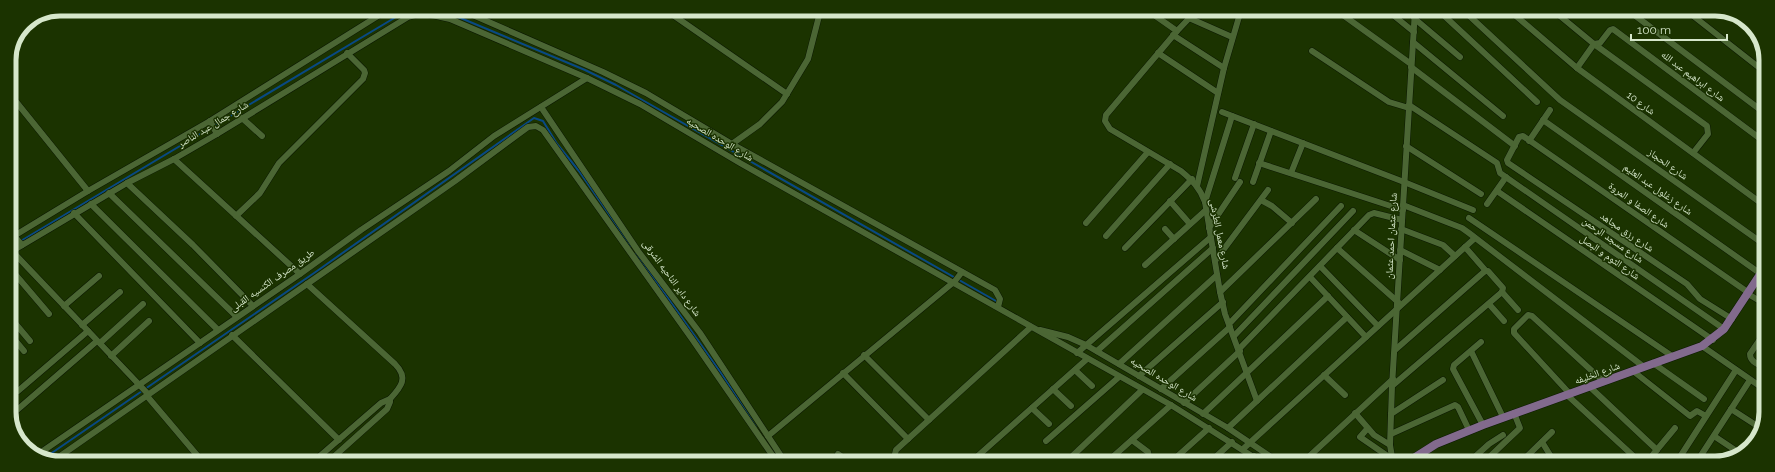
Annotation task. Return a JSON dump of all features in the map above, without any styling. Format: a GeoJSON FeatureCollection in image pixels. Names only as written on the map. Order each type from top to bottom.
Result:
{"type":"FeatureCollection","features":[{"type":"Feature","properties":{"kind":"main road","name":"شارع الخليفه"},"geometry":{"type":"LineString","coordinates":[[1417,456],[1432,446],[1469,430],[1702,346],[1712,340],[1724,329],[1759,276]]}},
{"type":"Feature","properties":{"kind":"street","name":"شارع جمال عبد الناصر"},"geometry":{"type":"LineString","coordinates":[[16,244],[18,241],[88,190],[210,122],[378,16]]}},
{"type":"Feature","properties":{"kind":"street","name":"شارع جمال عبد الناصر"},"geometry":{"type":"LineString","coordinates":[[18,241],[74,214],[126,183],[174,159],[347,53],[411,16]]}},
{"type":"Feature","properties":{"kind":"street","name":"شارع الوحده الصحيه"},"geometry":{"type":"LineString","coordinates":[[440,16],[491,30],[600,78],[732,144],[957,278],[998,307],[1031,327],[1171,405],[1254,456]]}},
{"type":"Feature","properties":{"kind":"street","name":"شارع الوحده الصحيه"},"geometry":{"type":"LineString","coordinates":[[476,16],[491,30],[586,78],[600,78],[643,99],[740,163],[957,278],[995,290],[1000,299],[998,307]]}},
{"type":"Feature","properties":{"kind":"street"},"geometry":{"type":"LineString","coordinates":[[674,16],[787,94]]}},
{"type":"Feature","properties":{"kind":"street"},"geometry":{"type":"LineString","coordinates":[[732,144],[766,119],[787,94],[808,59],[819,16]]}},
{"type":"Feature","properties":{"kind":"street"},"geometry":{"type":"LineString","coordinates":[[1154,16],[1175,33],[1224,68]]}},
{"type":"Feature","properties":{"kind":"street"},"geometry":{"type":"LineString","coordinates":[[1197,186],[1218,92],[1238,16]]}},
{"type":"Feature","properties":{"kind":"street"},"geometry":{"type":"LineString","coordinates":[[1344,16],[1515,146]]}},
{"type":"Feature","properties":{"kind":"street"},"geometry":{"type":"LineString","coordinates":[[1394,16],[1414,32]]}},
{"type":"Feature","properties":{"kind":"street"},"geometry":{"type":"LineString","coordinates":[[1412,16],[1460,57]]}},
{"type":"Feature","properties":{"kind":"street"},"geometry":{"type":"LineString","coordinates":[[1444,16],[1537,102]]}},
{"type":"Feature","properties":{"kind":"street","name":"شارع الحجاز"},"geometry":{"type":"LineString","coordinates":[[1470,16],[1560,100],[1759,241]]}},
{"type":"Feature","properties":{"kind":"street","name":"شارع 10"},"geometry":{"type":"LineString","coordinates":[[1516,16],[1577,68],[1759,202]]}},
{"type":"Feature","properties":{"kind":"street"},"geometry":{"type":"LineString","coordinates":[[1561,16],[1594,44],[1707,126],[1708,134],[1693,153]]}},
{"type":"Feature","properties":{"kind":"street"},"geometry":{"type":"LineString","coordinates":[[1636,16],[1759,109]]}},
{"type":"Feature","properties":{"kind":"street"},"geometry":{"type":"LineString","coordinates":[[1693,16],[1759,68]]}},
{"type":"Feature","properties":{"kind":"street"},"geometry":{"type":"LineString","coordinates":[[1218,92],[1158,53],[1189,18],[1232,37]]}},
{"type":"Feature","properties":{"kind":"street","name":"شارع عثمان احمد عثمان"},"geometry":{"type":"LineString","coordinates":[[1391,456],[1390,445],[1391,414],[1401,229],[1415,19]]}},
{"type":"Feature","properties":{"kind":"street","name":"شارع ابراهيم عبد الله"},"geometry":{"type":"LineString","coordinates":[[1594,44],[1600,43],[1610,30],[1613,29],[1759,138]]}},
{"type":"Feature","properties":{"kind":"street"},"geometry":{"type":"LineString","coordinates":[[1413,42],[1503,116]]}},
{"type":"Feature","properties":{"kind":"street"},"geometry":{"type":"LineString","coordinates":[[1577,68],[1594,44]]}},
{"type":"Feature","properties":{"kind":"street"},"geometry":{"type":"LineString","coordinates":[[1312,51],[1389,102],[1409,106]]}},
{"type":"Feature","properties":{"kind":"street"},"geometry":{"type":"LineString","coordinates":[[236,216],[260,193],[279,163],[363,79],[365,72],[364,70],[347,53]]}},
{"type":"Feature","properties":{"kind":"street","name":"شارع معمل الطرشى"},"geometry":{"type":"LineString","coordinates":[[1158,53],[1106,115],[1105,121],[1107,127],[1170,164],[1192,179],[1197,186],[1205,202],[1220,292],[1230,326],[1240,350],[1257,401]]}},
{"type":"Feature","properties":{"kind":"street","name":"طريق مصرف الكنسيه القبلى"},"geometry":{"type":"LineString","coordinates":[[42,452],[237,318],[518,121],[586,78]]}},
{"type":"Feature","properties":{"kind":"street"},"geometry":{"type":"LineString","coordinates":[[16,102],[88,190]]}},
{"type":"Feature","properties":{"kind":"street","name":"شارع مسجد الرحمن"},"geometry":{"type":"LineString","coordinates":[[1409,106],[1497,163],[1499,173],[1724,329]]}},
{"type":"Feature","properties":{"kind":"street","name":"شارع داير الناحيه الشرقى"},"geometry":{"type":"LineString","coordinates":[[541,107],[638,251],[700,333],[781,456]]}},
{"type":"Feature","properties":{"kind":"street"},"geometry":{"type":"LineString","coordinates":[[1529,141],[1550,110]]}},
{"type":"Feature","properties":{"kind":"street"},"geometry":{"type":"LineString","coordinates":[[1222,112],[1404,182],[1472,210]]}},
{"type":"Feature","properties":{"kind":"street"},"geometry":{"type":"LineString","coordinates":[[1205,202],[1232,116]]}},
{"type":"Feature","properties":{"kind":"street"},"geometry":{"type":"LineString","coordinates":[[242,118],[262,136]]}},
{"type":"Feature","properties":{"kind":"street","name":"شارع زغلول عبد العليم"},"geometry":{"type":"LineString","coordinates":[[1543,120],[1759,266]]}},
{"type":"Feature","properties":{"kind":"street"},"geometry":{"type":"LineString","coordinates":[[60,456],[455,181],[525,130],[518,121]]}},
{"type":"Feature","properties":{"kind":"street"},"geometry":{"type":"LineString","coordinates":[[210,122],[216,133]]}},
{"type":"Feature","properties":{"kind":"street"},"geometry":{"type":"LineString","coordinates":[[1235,178],[1254,124]]}},
{"type":"Feature","properties":{"kind":"street","name":"شارع داير الناحيه الشرقى"},"geometry":{"type":"LineString","coordinates":[[525,130],[532,126],[540,127],[543,130],[692,338],[773,456]]}},
{"type":"Feature","properties":{"kind":"street"},"geometry":{"type":"LineString","coordinates":[[1252,182],[1271,131]]}},
{"type":"Feature","properties":{"kind":"street","name":"شارع الصفا و المروة"},"geometry":{"type":"LineString","coordinates":[[1515,146],[1519,138],[1523,136],[1759,300]]}},
{"type":"Feature","properties":{"kind":"street"},"geometry":{"type":"LineString","coordinates":[[1291,173],[1303,143]]}},
{"type":"Feature","properties":{"kind":"street"},"geometry":{"type":"LineString","coordinates":[[1406,146],[1481,194]]}},
{"type":"Feature","properties":{"kind":"street","name":"شارع رزق مجاهد"},"geometry":{"type":"LineString","coordinates":[[1515,146],[1507,160],[1509,163],[1687,284],[1700,299],[1732,319]]}},
{"type":"Feature","properties":{"kind":"street"},"geometry":{"type":"LineString","coordinates":[[1086,223],[1148,152]]}},
{"type":"Feature","properties":{"kind":"street"},"geometry":{"type":"LineString","coordinates":[[174,159],[300,274]]}},
{"type":"Feature","properties":{"kind":"street"},"geometry":{"type":"LineString","coordinates":[[1260,163],[1403,207],[1462,228],[1644,366]]}},
{"type":"Feature","properties":{"kind":"street"},"geometry":{"type":"LineString","coordinates":[[1106,236],[1170,164]]}},
{"type":"Feature","properties":{"kind":"street"},"geometry":{"type":"LineString","coordinates":[[1487,204],[1506,177]]}},
{"type":"Feature","properties":{"kind":"street"},"geometry":{"type":"LineString","coordinates":[[1125,248],[1192,179]]}},
{"type":"Feature","properties":{"kind":"street"},"geometry":{"type":"LineString","coordinates":[[1209,228],[1240,182]]}},
{"type":"Feature","properties":{"kind":"street"},"geometry":{"type":"LineString","coordinates":[[126,183],[193,245],[253,306]]}},
{"type":"Feature","properties":{"kind":"street"},"geometry":{"type":"LineString","coordinates":[[1215,261],[1268,190]]}},
{"type":"Feature","properties":{"kind":"street","name":"شارع الثوم و البصل"},"geometry":{"type":"LineString","coordinates":[[1497,190],[1712,340]]}},
{"type":"Feature","properties":{"kind":"street"},"geometry":{"type":"LineString","coordinates":[[109,193],[237,318]]}},
{"type":"Feature","properties":{"kind":"street"},"geometry":{"type":"LineString","coordinates":[[1220,292],[1316,199]]}},
{"type":"Feature","properties":{"kind":"street"},"geometry":{"type":"LineString","coordinates":[[1261,200],[1272,206],[1292,223]]}},
{"type":"Feature","properties":{"kind":"street"},"geometry":{"type":"LineString","coordinates":[[1170,201],[1190,224]]}},
{"type":"Feature","properties":{"kind":"street"},"geometry":{"type":"LineString","coordinates":[[91,204],[218,330]]}},
{"type":"Feature","properties":{"kind":"street"},"geometry":{"type":"LineString","coordinates":[[1161,389],[1230,326],[1341,206]]}},
{"type":"Feature","properties":{"kind":"street"},"geometry":{"type":"LineString","coordinates":[[1145,265],[1206,210]]}},
{"type":"Feature","properties":{"kind":"street"},"geometry":{"type":"LineString","coordinates":[[1234,336],[1353,211]]}},
{"type":"Feature","properties":{"kind":"street"},"geometry":{"type":"LineString","coordinates":[[1184,403],[1240,350],[1369,215],[1374,213],[1402,220]]}},
{"type":"Feature","properties":{"kind":"street"},"geometry":{"type":"LineString","coordinates":[[74,214],[202,342],[212,350]]}},
{"type":"Feature","properties":{"kind":"street"},"geometry":{"type":"LineString","coordinates":[[1469,218],[1672,356]]}},
{"type":"Feature","properties":{"kind":"street"},"geometry":{"type":"LineString","coordinates":[[1165,229],[1174,239]]}},
{"type":"Feature","properties":{"kind":"street"},"geometry":{"type":"LineString","coordinates":[[1401,229],[1443,245],[1455,256]]}},
{"type":"Feature","properties":{"kind":"street"},"geometry":{"type":"LineString","coordinates":[[1354,230],[1400,260]]}},
{"type":"Feature","properties":{"kind":"street"},"geometry":{"type":"LineString","coordinates":[[1077,353],[1211,237]]}},
{"type":"Feature","properties":{"kind":"street"},"geometry":{"type":"LineString","coordinates":[[1243,449],[1378,326],[1398,305],[1475,238]]}},
{"type":"Feature","properties":{"kind":"street"},"geometry":{"type":"LineString","coordinates":[[1309,456],[1355,413],[1502,292],[1504,288],[1486,271],[1465,247]]}},
{"type":"Feature","properties":{"kind":"street"},"geometry":{"type":"LineString","coordinates":[[1096,351],[1213,248]]}},
{"type":"Feature","properties":{"kind":"street"},"geometry":{"type":"LineString","coordinates":[[1337,248],[1398,305]]}},
{"type":"Feature","properties":{"kind":"street"},"geometry":{"type":"LineString","coordinates":[[1400,250],[1440,270]]}},
{"type":"Feature","properties":{"kind":"street"},"geometry":{"type":"LineString","coordinates":[[16,257],[139,385],[197,456]]}},
{"type":"Feature","properties":{"kind":"street"},"geometry":{"type":"LineString","coordinates":[[1320,266],[1378,326]]}},
{"type":"Feature","properties":{"kind":"street"},"geometry":{"type":"LineString","coordinates":[[1395,350],[1486,271]]}},
{"type":"Feature","properties":{"kind":"street"},"geometry":{"type":"LineString","coordinates":[[16,275],[49,314]]}},
{"type":"Feature","properties":{"kind":"street"},"geometry":{"type":"LineString","coordinates":[[1119,364],[1217,275]]}},
{"type":"Feature","properties":{"kind":"street"},"geometry":{"type":"LineString","coordinates":[[64,306],[99,276]]}},
{"type":"Feature","properties":{"kind":"street"},"geometry":{"type":"LineString","coordinates":[[1310,277],[1366,337]]}},
{"type":"Feature","properties":{"kind":"street"},"geometry":{"type":"LineString","coordinates":[[768,436],[957,278]]}},
{"type":"Feature","properties":{"kind":"street"},"geometry":{"type":"LineString","coordinates":[[307,284],[400,369],[402,375],[400,388],[390,399],[381,403],[321,456]]}},
{"type":"Feature","properties":{"kind":"street"},"geometry":{"type":"LineString","coordinates":[[82,325],[120,292]]}},
{"type":"Feature","properties":{"kind":"street"},"geometry":{"type":"LineString","coordinates":[[1502,292],[1518,310]]}},
{"type":"Feature","properties":{"kind":"street"},"geometry":{"type":"LineString","coordinates":[[1203,414],[1328,296]]}},
{"type":"Feature","properties":{"kind":"street"},"geometry":{"type":"LineString","coordinates":[[1139,376],[1223,302]]}},
{"type":"Feature","properties":{"kind":"street"},"geometry":{"type":"LineString","coordinates":[[17,410],[143,304]]}},
{"type":"Feature","properties":{"kind":"street"},"geometry":{"type":"LineString","coordinates":[[1489,304],[1504,321]]}},
{"type":"Feature","properties":{"kind":"street"},"geometry":{"type":"LineString","coordinates":[[1604,382],[1532,316],[1527,316],[1514,329],[1514,333],[1569,394],[1634,456]]}},
{"type":"Feature","properties":{"kind":"street"},"geometry":{"type":"LineString","coordinates":[[1228,428],[1347,317]]}},
{"type":"Feature","properties":{"kind":"street"},"geometry":{"type":"LineString","coordinates":[[111,356],[149,321]]}},
{"type":"Feature","properties":{"kind":"street"},"geometry":{"type":"LineString","coordinates":[[16,324],[30,341]]}},
{"type":"Feature","properties":{"kind":"street"},"geometry":{"type":"LineString","coordinates":[[894,456],[896,450],[1031,327]]}},
{"type":"Feature","properties":{"kind":"street","name":"شارع الوحده الصحيه"},"geometry":{"type":"LineString","coordinates":[[1031,327],[1068,337],[1086,345],[1228,428],[1270,456]]}},
{"type":"Feature","properties":{"kind":"street"},"geometry":{"type":"LineString","coordinates":[[18,391],[88,331]]}},
{"type":"Feature","properties":{"kind":"street"},"geometry":{"type":"LineString","coordinates":[[232,335],[339,440]]}},
{"type":"Feature","properties":{"kind":"street"},"geometry":{"type":"LineString","coordinates":[[16,341],[24,350]]}},
{"type":"Feature","properties":{"kind":"street"},"geometry":{"type":"LineString","coordinates":[[1759,341],[1750,356],[1753,361],[1759,364]]}},
{"type":"Feature","properties":{"kind":"street"},"geometry":{"type":"LineString","coordinates":[[1481,342],[1454,366],[1453,370],[1483,425]]}},
{"type":"Feature","properties":{"kind":"street"},"geometry":{"type":"LineString","coordinates":[[1702,346],[1759,386]]}},
{"type":"Feature","properties":{"kind":"street"},"geometry":{"type":"LineString","coordinates":[[1471,351],[1503,417]]}},
{"type":"Feature","properties":{"kind":"street"},"geometry":{"type":"LineString","coordinates":[[864,355],[929,420]]}},
{"type":"Feature","properties":{"kind":"street"},"geometry":{"type":"LineString","coordinates":[[978,456],[1087,358]]}},
{"type":"Feature","properties":{"kind":"street"},"geometry":{"type":"LineString","coordinates":[[1653,363],[1704,399]]}},
{"type":"Feature","properties":{"kind":"street"},"geometry":{"type":"LineString","coordinates":[[1075,370],[1092,386]]}},
{"type":"Feature","properties":{"kind":"street"},"geometry":{"type":"LineString","coordinates":[[1680,456],[1736,370]]}},
{"type":"Feature","properties":{"kind":"street"},"geometry":{"type":"LineString","coordinates":[[1633,371],[1690,416],[1696,411],[1706,416]]}},
{"type":"Feature","properties":{"kind":"street"},"geometry":{"type":"LineString","coordinates":[[843,373],[908,439]]}},
{"type":"Feature","properties":{"kind":"street"},"geometry":{"type":"LineString","coordinates":[[1324,375],[1345,395]]}},
{"type":"Feature","properties":{"kind":"street"},"geometry":{"type":"LineString","coordinates":[[1046,441],[1119,377]]}},
{"type":"Feature","properties":{"kind":"street"},"geometry":{"type":"LineString","coordinates":[[1391,414],[1443,380]]}},
{"type":"Feature","properties":{"kind":"street"},"geometry":{"type":"LineString","coordinates":[[1701,456],[1750,380]]}},
{"type":"Feature","properties":{"kind":"street"},"geometry":{"type":"LineString","coordinates":[[1590,387],[1658,450]]}},
{"type":"Feature","properties":{"kind":"street"},"geometry":{"type":"LineString","coordinates":[[1053,389],[1071,406]]}},
{"type":"Feature","properties":{"kind":"street"},"geometry":{"type":"LineString","coordinates":[[1072,456],[1142,390]]}},
{"type":"Feature","properties":{"kind":"street"},"geometry":{"type":"LineString","coordinates":[[1163,401],[1168,393]]}},
{"type":"Feature","properties":{"kind":"street"},"geometry":{"type":"LineString","coordinates":[[335,456],[387,409],[390,399]]}},
{"type":"Feature","properties":{"kind":"street"},"geometry":{"type":"LineString","coordinates":[[1114,456],[1171,405]]}},
{"type":"Feature","properties":{"kind":"street"},"geometry":{"type":"LineString","coordinates":[[1391,434],[1455,406],[1458,407],[1469,430]]}},
{"type":"Feature","properties":{"kind":"street"},"geometry":{"type":"LineString","coordinates":[[1032,408],[1049,424]]}},
{"type":"Feature","properties":{"kind":"street"},"geometry":{"type":"LineString","coordinates":[[1731,409],[1757,426]]}},
{"type":"Feature","properties":{"kind":"street"},"geometry":{"type":"LineString","coordinates":[[1355,413],[1367,429],[1390,445]]}},
{"type":"Feature","properties":{"kind":"street"},"geometry":{"type":"LineString","coordinates":[[1491,456],[1520,428],[1514,413]]}},
{"type":"Feature","properties":{"kind":"street"},"geometry":{"type":"LineString","coordinates":[[1179,456],[1209,428]]}},
{"type":"Feature","properties":{"kind":"street"},"geometry":{"type":"LineString","coordinates":[[1652,456],[1675,428]]}},
{"type":"Feature","properties":{"kind":"street"},"geometry":{"type":"LineString","coordinates":[[1367,429],[1360,436],[1360,438],[1385,456]]}},
{"type":"Feature","properties":{"kind":"street"},"geometry":{"type":"LineString","coordinates":[[1527,456],[1552,432]]}},
{"type":"Feature","properties":{"kind":"street"},"geometry":{"type":"LineString","coordinates":[[1476,456],[1489,444],[1503,435]]}},
{"type":"Feature","properties":{"kind":"street"},"geometry":{"type":"LineString","coordinates":[[1714,436],[1736,451]]}},
{"type":"Feature","properties":{"kind":"street"},"geometry":{"type":"LineString","coordinates":[[1132,440],[1148,452],[1149,456]]}},
{"type":"Feature","properties":{"kind":"street"},"geometry":{"type":"LineString","coordinates":[[1217,456],[1232,442]]}},
{"type":"Feature","properties":{"kind":"street"},"geometry":{"type":"LineString","coordinates":[[1542,442],[1551,456]]}},
{"type":"Feature","properties":{"kind":"waterway"},"geometry":{"type":"LineString","coordinates":[[16,244],[398,16]]}},
{"type":"Feature","properties":{"kind":"waterway"},"geometry":{"type":"LineString","coordinates":[[456,16],[585,70],[616,85],[996,301]]}},
{"type":"Feature","properties":{"kind":"waterway"},"geometry":{"type":"LineString","coordinates":[[49,455],[317,271],[534,118],[543,121],[557,144],[579,171],[631,246]]}},
{"type":"Feature","properties":{"kind":"waterway"},"geometry":{"type":"LineString","coordinates":[[636,253],[721,373],[756,427]]}}]}
